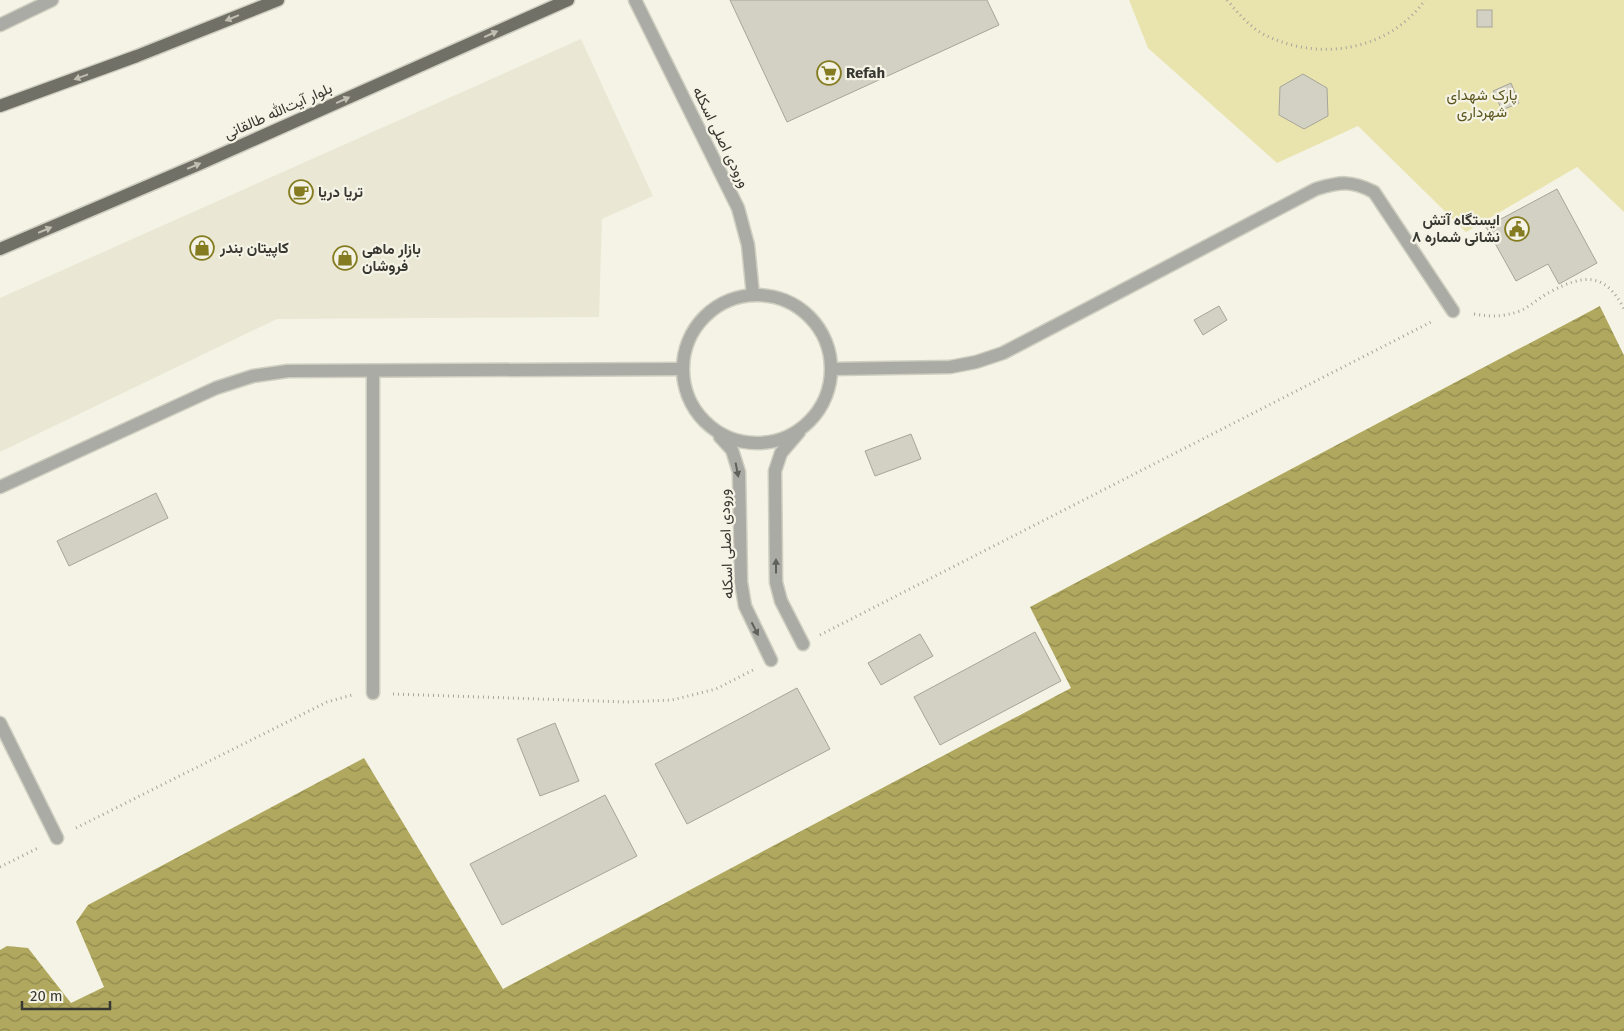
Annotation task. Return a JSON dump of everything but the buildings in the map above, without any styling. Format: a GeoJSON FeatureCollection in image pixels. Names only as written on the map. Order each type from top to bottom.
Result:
{"type":"FeatureCollection","features":[{"type":"Feature","properties":{"kind":"main road"},"geometry":{"type":"LineString","coordinates":[[0,106],[137,56],[278,0]]}},
{"type":"Feature","properties":{"kind":"main road","name":"بلوار آیت‌الله طالقانی"},"geometry":{"type":"LineString","coordinates":[[0,249],[197,165],[568,0]]}},
{"type":"Feature","properties":{"kind":"street"},"geometry":{"type":"LineString","coordinates":[[0,25],[36,4],[52,0]]}},
{"type":"Feature","properties":{"kind":"street","name":"ورودی اصلی اسکله"},"geometry":{"type":"LineString","coordinates":[[635,0],[738,208],[748,245],[753,296]]}},
{"type":"Feature","properties":{"kind":"street"},"geometry":{"type":"LineString","coordinates":[[832,369],[950,367],[976,362],[1003,353],[1316,189],[1336,183],[1359,184],[1374,192],[1453,310]]}},
{"type":"Feature","properties":{"kind":"street"},"geometry":{"type":"LineString","coordinates":[[801,429],[780,440],[757,444],[734,440],[713,429],[696,413],[686,392],[682,369],[686,343],[700,321],[720,304],[744,296],[770,296],[794,304],[814,321],[827,343],[832,369],[829,392],[818,413],[801,429],[781,453],[775,471],[776,582],[780,601],[803,644]]}},
{"type":"Feature","properties":{"kind":"street"},"geometry":{"type":"LineString","coordinates":[[0,487],[216,388],[253,376],[288,371],[682,369]]}},
{"type":"Feature","properties":{"kind":"street"},"geometry":{"type":"LineString","coordinates":[[373,371],[373,693]]}},
{"type":"Feature","properties":{"kind":"street","name":"ورودی اصلی اسکله"},"geometry":{"type":"LineString","coordinates":[[713,429],[732,450],[739,472],[741,582],[745,606],[772,660]]}},
{"type":"Feature","properties":{"kind":"street"},"geometry":{"type":"LineString","coordinates":[[0,723],[57,838]]}},
{"type":"Feature","properties":{"kind":"path"},"geometry":{"type":"LineString","coordinates":[[1227,0],[1242,17],[1262,33],[1294,46],[1336,50],[1361,46],[1385,35],[1406,21],[1425,0]]}},
{"type":"Feature","properties":{"kind":"path"},"geometry":{"type":"LineString","coordinates":[[803,644],[1453,310],[1494,317],[1521,310],[1550,292],[1575,281],[1595,280],[1610,287],[1624,309]]}},
{"type":"Feature","properties":{"kind":"path"},"geometry":{"type":"LineString","coordinates":[[0,867],[327,702],[360,693],[627,702],[672,700],[716,689],[772,660]]}},
{"type":"Feature","properties":{"kind":"shaded area","name":"بازار ماهی فروشان"},"geometry":{"type":"Polygon","coordinates":[[[581,39],[653,196],[602,219],[599,317],[277,319],[0,452],[0,298],[581,39]]]}},
{"type":"Feature","properties":{"kind":"green space","name":"پارک شهدای شهرداری"},"geometry":{"type":"Polygon","coordinates":[[[1129,0],[1624,0],[1624,212],[1577,167],[1466,232],[1358,126],[1277,163],[1148,48],[1129,0]]]}},
{"type":"Feature","properties":{"kind":"water"},"geometry":{"type":"Polygon","coordinates":[[[1600,306],[1624,355],[1624,1031],[0,1031],[0,950],[7,946],[28,948],[71,1003],[104,987],[76,922],[88,905],[364,758],[503,989],[1071,688],[1030,607],[1600,306]]]}},
{"type":"Feature","properties":{"kind":"pier"},"geometry":{"type":"Polygon","coordinates":[[[1600,306],[1624,349],[1624,355],[1600,306]]]}},
{"type":"Feature","properties":{"kind":"place","name":"Refah"},"geometry":{"type":"Point","coordinates":[829,73]}},
{"type":"Feature","properties":{"kind":"place","name":"تریا دریا"},"geometry":{"type":"Point","coordinates":[301,192]}},
{"type":"Feature","properties":{"kind":"place","name":"ایستگاه آتش نشانی شماره ۸"},"geometry":{"type":"Point","coordinates":[1517,229]}},
{"type":"Feature","properties":{"kind":"place","name":"کاپیتان بندر"},"geometry":{"type":"Point","coordinates":[202,248]}},
{"type":"Feature","properties":{"kind":"place","name":"بازار ماهی فروشان"},"geometry":{"type":"Point","coordinates":[345,258]}}]}
